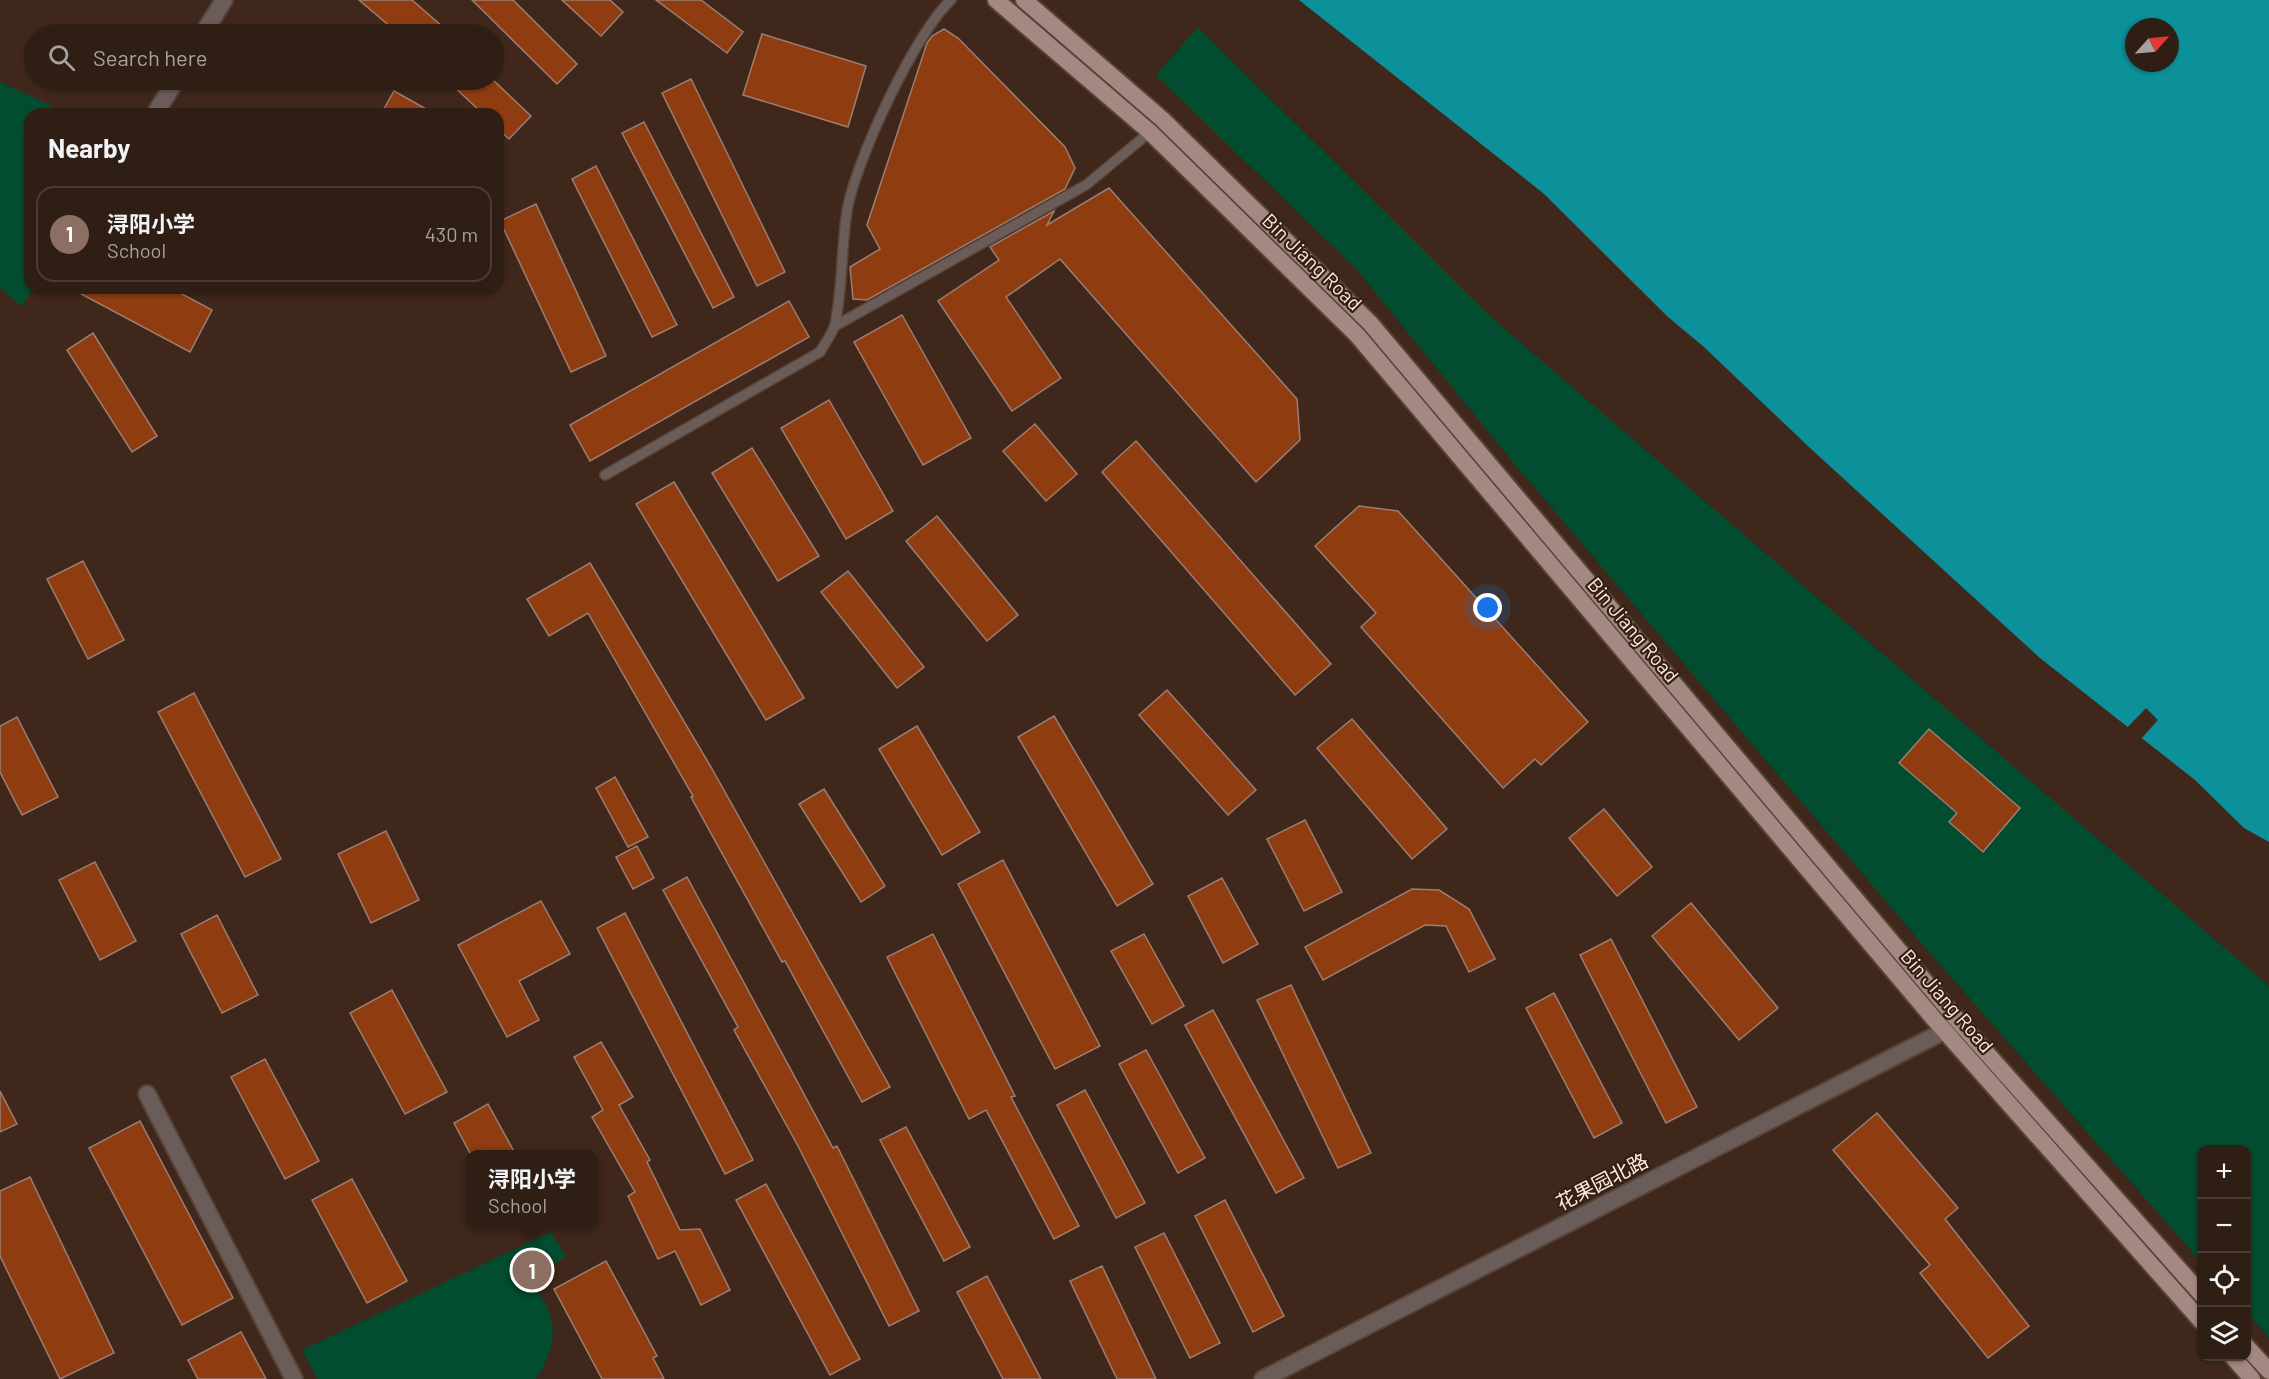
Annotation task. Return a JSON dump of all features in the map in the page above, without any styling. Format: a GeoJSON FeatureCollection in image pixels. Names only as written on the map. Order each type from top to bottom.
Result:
{"type":"FeatureCollection","features":[{"type":"Feature","properties":{"kind":"main road","name":"Bin Jiang Road"},"geometry":{"type":"LineString","coordinates":[[996,0],[1150,132],[1357,335],[1944,1031],[2197,1316]]}},
{"type":"Feature","properties":{"kind":"main road","name":"Bin Jiang Road"},"geometry":{"type":"LineString","coordinates":[[1024,0],[1162,119],[1370,323],[1960,1023],[2197,1289]]}},
{"type":"Feature","properties":{"kind":"main road"},"geometry":{"type":"LineString","coordinates":[[2251,1351],[2269,1371]]}},
{"type":"Feature","properties":{"kind":"main road"},"geometry":{"type":"LineString","coordinates":[[2236,1361],[2252,1379]]}},
{"type":"Feature","properties":{"kind":"street"},"geometry":{"type":"LineString","coordinates":[[209,24],[224,0]]}},
{"type":"Feature","properties":{"kind":"street"},"geometry":{"type":"LineString","coordinates":[[159,108],[170,90]]}},
{"type":"Feature","properties":{"kind":"street","name":"花果园北路"},"geometry":{"type":"LineString","coordinates":[[1263,1379],[1960,1023]]}},
{"type":"Feature","properties":{"kind":"street"},"geometry":{"type":"LineString","coordinates":[[147,1094],[294,1379]]}},
{"type":"Feature","properties":{"kind":"lane"},"geometry":{"type":"LineString","coordinates":[[605,475],[820,352],[835,326],[847,209],[858,172],[893,91],[936,14],[951,0]]}},
{"type":"Feature","properties":{"kind":"lane"},"geometry":{"type":"LineString","coordinates":[[835,326],[1086,185],[1150,132]]}},
{"type":"Feature","properties":{"kind":"green space"},"geometry":{"type":"Polygon","coordinates":[[[1198,27],[1493,319],[2269,986],[2269,1338],[2251,1317],[2251,1145],[2197,1145],[2197,1257],[1923,945],[1512,461],[1357,270],[1156,75],[1198,27]]]}},
{"type":"Feature","properties":{"kind":"green space"},"geometry":{"type":"Polygon","coordinates":[[[0,82],[57,108],[24,108],[24,294],[30,294],[22,307],[0,288],[0,82]]]}},
{"type":"Feature","properties":{"kind":"green space"},"geometry":{"type":"Polygon","coordinates":[[[551,1232],[566,1257],[528,1279],[545,1304],[553,1327],[550,1352],[536,1379],[317,1379],[302,1350],[551,1232]]]}},
{"type":"Feature","properties":{"kind":"water"},"geometry":{"type":"Polygon","coordinates":[[[1299,0],[2269,0],[2269,842],[2244,828],[2195,780],[2040,658],[1810,448],[1704,347],[1668,317],[1543,193],[1299,0]]]}},
{"type":"Feature","properties":{"kind":"pier"},"geometry":{"type":"Polygon","coordinates":[[[2146,708],[2158,720],[2139,741],[2125,730],[2146,708]]]}},
{"type":"Feature","properties":{"kind":"building"},"geometry":{"type":"Polygon","coordinates":[[[359,0],[412,0],[440,24],[387,24],[359,0]]]}},
{"type":"Feature","properties":{"kind":"building"},"geometry":{"type":"Polygon","coordinates":[[[472,0],[513,0],[577,64],[557,84],[504,32],[504,24],[496,24],[472,0]]]}},
{"type":"Feature","properties":{"kind":"building"},"geometry":{"type":"Polygon","coordinates":[[[562,0],[610,0],[623,12],[601,36],[562,0]]]}},
{"type":"Feature","properties":{"kind":"building"},"geometry":{"type":"Polygon","coordinates":[[[656,0],[701,0],[743,32],[727,53],[656,0]]]}},
{"type":"Feature","properties":{"kind":"building"},"geometry":{"type":"Polygon","coordinates":[[[944,29],[958,38],[1065,147],[1075,168],[1065,189],[867,300],[853,299],[850,267],[880,249],[867,225],[927,43],[932,36],[944,29]]]}},
{"type":"Feature","properties":{"kind":"building"},"geometry":{"type":"Polygon","coordinates":[[[762,34],[866,66],[848,127],[743,95],[762,34]]]}},
{"type":"Feature","properties":{"kind":"building"},"geometry":{"type":"Polygon","coordinates":[[[691,79],[785,272],[757,286],[662,93],[691,79]]]}},
{"type":"Feature","properties":{"kind":"building"},"geometry":{"type":"Polygon","coordinates":[[[458,90],[504,90],[531,116],[509,139],[504,134],[504,108],[477,108],[458,90]]]}},
{"type":"Feature","properties":{"kind":"building"},"geometry":{"type":"Polygon","coordinates":[[[394,91],[424,108],[384,108],[394,91]]]}},
{"type":"Feature","properties":{"kind":"building"},"geometry":{"type":"Polygon","coordinates":[[[644,122],[734,297],[713,308],[622,133],[644,122]]]}},
{"type":"Feature","properties":{"kind":"building"},"geometry":{"type":"Polygon","coordinates":[[[596,166],[677,325],[652,337],[572,179],[596,166]]]}},
{"type":"Feature","properties":{"kind":"building"},"geometry":{"type":"Polygon","coordinates":[[[1109,188],[1297,399],[1300,440],[1256,482],[1060,259],[1006,297],[1061,378],[1012,411],[938,301],[999,260],[990,247],[1054,211],[1047,225],[1109,188]]]}},
{"type":"Feature","properties":{"kind":"building"},"geometry":{"type":"Polygon","coordinates":[[[536,204],[606,356],[571,372],[504,230],[504,219],[536,204]]]}},
{"type":"Feature","properties":{"kind":"building"},"geometry":{"type":"Polygon","coordinates":[[[81,294],[182,294],[212,310],[190,352],[81,294]]]}},
{"type":"Feature","properties":{"kind":"building"},"geometry":{"type":"Polygon","coordinates":[[[789,301],[809,337],[590,461],[570,425],[789,301]]]}},
{"type":"Feature","properties":{"kind":"building"},"geometry":{"type":"Polygon","coordinates":[[[902,315],[971,438],[923,465],[854,342],[902,315]]]}},
{"type":"Feature","properties":{"kind":"building"},"geometry":{"type":"Polygon","coordinates":[[[93,333],[157,436],[132,452],[67,350],[93,333]]]}},
{"type":"Feature","properties":{"kind":"building"},"geometry":{"type":"Polygon","coordinates":[[[829,400],[893,511],[846,539],[781,428],[829,400]]]}},
{"type":"Feature","properties":{"kind":"building"},"geometry":{"type":"Polygon","coordinates":[[[1035,424],[1077,474],[1046,501],[1003,451],[1035,424]]]}},
{"type":"Feature","properties":{"kind":"building"},"geometry":{"type":"Polygon","coordinates":[[[1136,441],[1331,664],[1295,695],[1102,472],[1136,441]]]}},
{"type":"Feature","properties":{"kind":"building"},"geometry":{"type":"Polygon","coordinates":[[[752,448],[819,556],[778,581],[712,473],[752,448]]]}},
{"type":"Feature","properties":{"kind":"building"},"geometry":{"type":"Polygon","coordinates":[[[674,482],[804,698],[766,720],[636,504],[674,482]]]}},
{"type":"Feature","properties":{"kind":"building"},"geometry":{"type":"Polygon","coordinates":[[[1359,506],[1398,511],[1588,722],[1541,765],[1535,759],[1503,788],[1361,627],[1376,613],[1315,546],[1359,506]]]}},
{"type":"Feature","properties":{"kind":"building"},"geometry":{"type":"Polygon","coordinates":[[[937,516],[1018,615],[987,641],[906,541],[937,516]]]}},
{"type":"Feature","properties":{"kind":"building"},"geometry":{"type":"Polygon","coordinates":[[[83,561],[124,640],[88,659],[47,579],[83,561]]]}},
{"type":"Feature","properties":{"kind":"building"},"geometry":{"type":"Polygon","coordinates":[[[590,563],[711,767],[890,1087],[862,1102],[785,961],[782,962],[691,797],[693,796],[588,613],[549,636],[527,599],[590,563]]]}},
{"type":"Feature","properties":{"kind":"building"},"geometry":{"type":"Polygon","coordinates":[[[848,571],[924,667],[897,688],[821,592],[848,571]]]}},
{"type":"Feature","properties":{"kind":"building"},"geometry":{"type":"Polygon","coordinates":[[[1167,690],[1256,790],[1228,815],[1139,715],[1167,690]]]}},
{"type":"Feature","properties":{"kind":"building"},"geometry":{"type":"Polygon","coordinates":[[[194,693],[281,859],[245,877],[158,712],[194,693]]]}},
{"type":"Feature","properties":{"kind":"building"},"geometry":{"type":"Polygon","coordinates":[[[1054,716],[1153,884],[1117,906],[1018,737],[1054,716]]]}},
{"type":"Feature","properties":{"kind":"building"},"geometry":{"type":"Polygon","coordinates":[[[17,717],[58,797],[22,815],[0,772],[0,726],[17,717]]]}},
{"type":"Feature","properties":{"kind":"building"},"geometry":{"type":"Polygon","coordinates":[[[1352,719],[1447,829],[1412,859],[1317,748],[1352,719]]]}},
{"type":"Feature","properties":{"kind":"building"},"geometry":{"type":"Polygon","coordinates":[[[917,726],[980,832],[942,855],[879,749],[917,726]]]}},
{"type":"Feature","properties":{"kind":"building"},"geometry":{"type":"Polygon","coordinates":[[[1929,729],[2020,808],[1983,852],[1949,822],[1957,813],[1899,763],[1929,729]]]}},
{"type":"Feature","properties":{"kind":"building"},"geometry":{"type":"Polygon","coordinates":[[[615,777],[648,837],[628,847],[596,788],[615,777]]]}},
{"type":"Feature","properties":{"kind":"building"},"geometry":{"type":"Polygon","coordinates":[[[824,789],[885,886],[861,902],[799,804],[824,789]]]}},
{"type":"Feature","properties":{"kind":"building"},"geometry":{"type":"Polygon","coordinates":[[[1604,809],[1652,867],[1617,896],[1569,838],[1604,809]]]}},
{"type":"Feature","properties":{"kind":"building"},"geometry":{"type":"Polygon","coordinates":[[[1305,820],[1342,892],[1304,911],[1267,839],[1305,820]]]}},
{"type":"Feature","properties":{"kind":"building"},"geometry":{"type":"Polygon","coordinates":[[[386,831],[419,900],[371,923],[338,854],[386,831]]]}},
{"type":"Feature","properties":{"kind":"building"},"geometry":{"type":"Polygon","coordinates":[[[637,846],[654,878],[633,889],[616,857],[637,846]]]}},
{"type":"Feature","properties":{"kind":"building"},"geometry":{"type":"Polygon","coordinates":[[[1003,860],[1100,1046],[1055,1069],[958,884],[1003,860]]]}},
{"type":"Feature","properties":{"kind":"building"},"geometry":{"type":"Polygon","coordinates":[[[95,862],[136,941],[100,960],[59,880],[95,862]]]}},
{"type":"Feature","properties":{"kind":"building"},"geometry":{"type":"Polygon","coordinates":[[[687,877],[833,1148],[837,1146],[919,1311],[889,1326],[798,1146],[734,1030],[738,1027],[663,890],[687,877]]]}},
{"type":"Feature","properties":{"kind":"building"},"geometry":{"type":"Polygon","coordinates":[[[1222,878],[1258,944],[1223,963],[1188,896],[1222,878]]]}},
{"type":"Feature","properties":{"kind":"building"},"geometry":{"type":"Polygon","coordinates":[[[1412,889],[1439,890],[1469,909],[1495,959],[1469,972],[1446,926],[1425,925],[1323,980],[1305,947],[1412,889]]]}},
{"type":"Feature","properties":{"kind":"building"},"geometry":{"type":"Polygon","coordinates":[[[541,901],[570,954],[519,981],[539,1020],[507,1037],[458,945],[541,901]]]}},
{"type":"Feature","properties":{"kind":"building"},"geometry":{"type":"Polygon","coordinates":[[[1691,903],[1778,1008],[1739,1040],[1652,936],[1691,903]]]}},
{"type":"Feature","properties":{"kind":"building"},"geometry":{"type":"Polygon","coordinates":[[[625,913],[753,1160],[725,1174],[597,928],[625,913]]]}},
{"type":"Feature","properties":{"kind":"building"},"geometry":{"type":"Polygon","coordinates":[[[217,915],[258,995],[222,1013],[181,934],[217,915]]]}},
{"type":"Feature","properties":{"kind":"building"},"geometry":{"type":"Polygon","coordinates":[[[933,934],[1015,1096],[1011,1097],[1079,1226],[1054,1239],[986,1110],[969,1119],[887,957],[933,934]]]}},
{"type":"Feature","properties":{"kind":"building"},"geometry":{"type":"Polygon","coordinates":[[[1144,934],[1184,1006],[1152,1024],[1111,951],[1144,934]]]}},
{"type":"Feature","properties":{"kind":"building"},"geometry":{"type":"Polygon","coordinates":[[[1611,939],[1697,1107],[1666,1123],[1580,955],[1611,939]]]}},
{"type":"Feature","properties":{"kind":"building"},"geometry":{"type":"Polygon","coordinates":[[[1291,985],[1371,1153],[1338,1168],[1257,1000],[1291,985]]]}},
{"type":"Feature","properties":{"kind":"building"},"geometry":{"type":"Polygon","coordinates":[[[392,990],[447,1092],[405,1114],[350,1013],[392,990]]]}},
{"type":"Feature","properties":{"kind":"building"},"geometry":{"type":"Polygon","coordinates":[[[1554,993],[1622,1123],[1594,1138],[1526,1008],[1554,993]]]}},
{"type":"Feature","properties":{"kind":"building"},"geometry":{"type":"Polygon","coordinates":[[[1213,1010],[1304,1178],[1276,1193],[1185,1025],[1213,1010]]]}},
{"type":"Feature","properties":{"kind":"building"},"geometry":{"type":"Polygon","coordinates":[[[601,1042],[633,1097],[619,1105],[650,1160],[647,1162],[680,1230],[700,1229],[730,1290],[701,1305],[675,1251],[658,1259],[628,1196],[635,1192],[592,1117],[603,1110],[574,1057],[601,1042]]]}},
{"type":"Feature","properties":{"kind":"building"},"geometry":{"type":"Polygon","coordinates":[[[1146,1050],[1205,1158],[1178,1173],[1119,1064],[1146,1050]]]}},
{"type":"Feature","properties":{"kind":"building"},"geometry":{"type":"Polygon","coordinates":[[[265,1059],[319,1161],[285,1179],[231,1077],[265,1059]]]}},
{"type":"Feature","properties":{"kind":"building"},"geometry":{"type":"Polygon","coordinates":[[[1085,1090],[1145,1203],[1116,1218],[1057,1105],[1085,1090]]]}},
{"type":"Feature","properties":{"kind":"building"},"geometry":{"type":"Polygon","coordinates":[[[0,1091],[17,1124],[0,1132],[0,1091]]]}},
{"type":"Feature","properties":{"kind":"building"},"geometry":{"type":"Polygon","coordinates":[[[488,1104],[513,1150],[468,1150],[454,1123],[488,1104]]]}},
{"type":"Feature","properties":{"kind":"building"},"geometry":{"type":"Polygon","coordinates":[[[1877,1113],[1958,1208],[1945,1219],[2029,1326],[1988,1358],[1920,1273],[1930,1265],[1833,1150],[1877,1113]]]}},
{"type":"Feature","properties":{"kind":"building"},"geometry":{"type":"Polygon","coordinates":[[[140,1121],[233,1298],[182,1325],[89,1148],[140,1121]]]}},
{"type":"Feature","properties":{"kind":"building"},"geometry":{"type":"Polygon","coordinates":[[[906,1127],[970,1247],[944,1261],[880,1140],[906,1127]]]}},
{"type":"Feature","properties":{"kind":"building"},"geometry":{"type":"Polygon","coordinates":[[[30,1177],[114,1353],[60,1379],[0,1256],[0,1191],[30,1177]]]}},
{"type":"Feature","properties":{"kind":"building"},"geometry":{"type":"Polygon","coordinates":[[[352,1179],[407,1281],[367,1303],[312,1200],[352,1179]]]}},
{"type":"Feature","properties":{"kind":"building"},"geometry":{"type":"Polygon","coordinates":[[[766,1184],[860,1359],[830,1375],[736,1200],[766,1184]]]}},
{"type":"Feature","properties":{"kind":"building"},"geometry":{"type":"Polygon","coordinates":[[[1225,1200],[1284,1316],[1253,1332],[1195,1216],[1225,1200]]]}},
{"type":"Feature","properties":{"kind":"building"},"geometry":{"type":"Polygon","coordinates":[[[1164,1233],[1220,1343],[1190,1358],[1135,1247],[1164,1233]]]}},
{"type":"Feature","properties":{"kind":"building"},"geometry":{"type":"Polygon","coordinates":[[[606,1261],[657,1356],[653,1358],[664,1379],[602,1379],[554,1289],[606,1261]]]}},
{"type":"Feature","properties":{"kind":"building"},"geometry":{"type":"Polygon","coordinates":[[[1102,1266],[1156,1379],[1117,1379],[1070,1281],[1102,1266]]]}},
{"type":"Feature","properties":{"kind":"building"},"geometry":{"type":"Polygon","coordinates":[[[987,1276],[1041,1379],[1003,1379],[957,1292],[987,1276]]]}},
{"type":"Feature","properties":{"kind":"building"},"geometry":{"type":"Polygon","coordinates":[[[241,1332],[266,1379],[198,1379],[188,1360],[241,1332]]]}},
{"type":"Feature","properties":{"kind":"place","name":"浔阳小学"},"geometry":{"type":"Point","coordinates":[532,1270]}}]}
